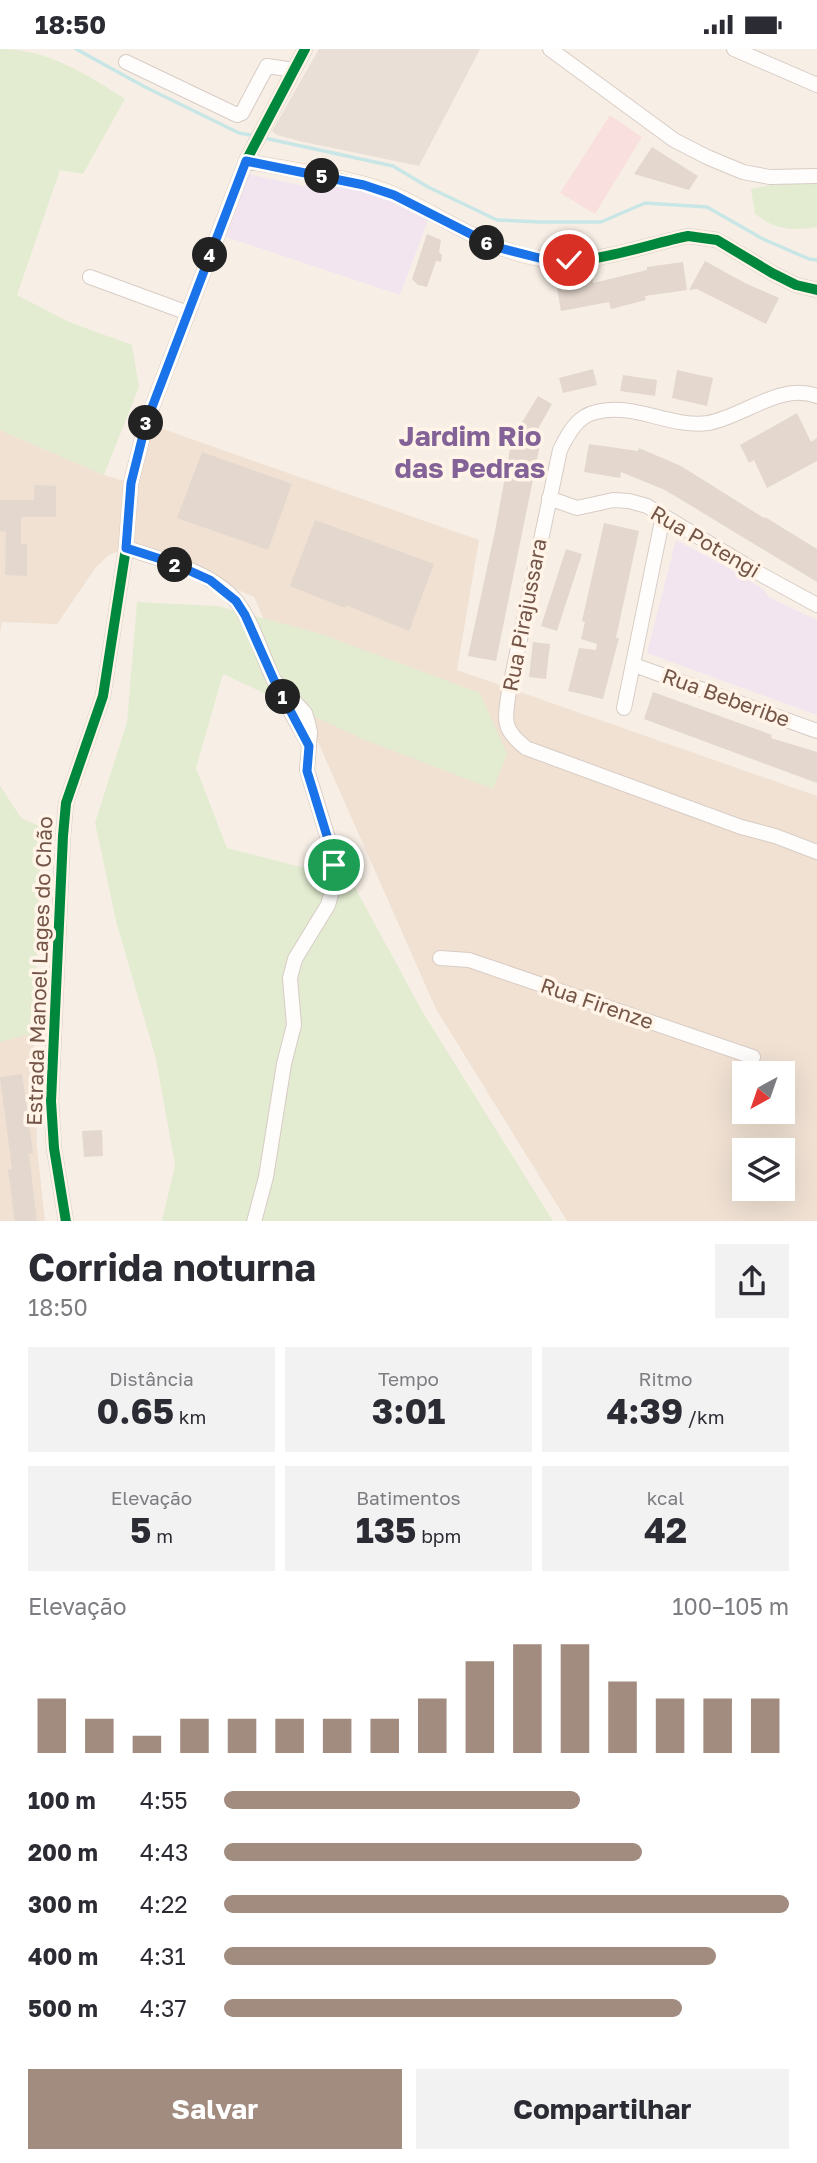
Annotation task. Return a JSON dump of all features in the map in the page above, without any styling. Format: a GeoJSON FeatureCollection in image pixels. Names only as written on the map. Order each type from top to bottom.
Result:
{"type":"FeatureCollection","features":[{"type":"Feature","properties":{"kind":"street","name":"Estrada Manoel Lages do Chão"},"geometry":{"type":"LineString","coordinates":[[66,1221],[54,1148],[51,1101],[63,836],[66,803],[103,696],[126,548],[131,483],[146,423],[249,154],[305,49]]}},
{"type":"Feature","properties":{"kind":"street"},"geometry":{"type":"LineString","coordinates":[[550,49],[674,140],[707,157],[743,172],[770,177],[817,177]]}},
{"type":"Feature","properties":{"kind":"street"},"geometry":{"type":"LineString","coordinates":[[734,49],[817,85]]}},
{"type":"Feature","properties":{"kind":"street"},"geometry":{"type":"LineString","coordinates":[[126,62],[237,115],[242,113],[267,66],[294,70]]}},
{"type":"Feature","properties":{"kind":"street"},"geometry":{"type":"LineString","coordinates":[[249,154],[394,195],[496,247],[547,260],[586,259],[688,236],[703,237],[718,240],[796,285],[817,290]]}},
{"type":"Feature","properties":{"kind":"street"},"geometry":{"type":"LineString","coordinates":[[90,277],[188,313]]}},
{"type":"Feature","properties":{"kind":"street","name":"Rua Pirajussara"},"geometry":{"type":"LineString","coordinates":[[817,396],[787,394],[729,418],[707,423],[686,423],[614,408],[592,412],[568,433],[560,450],[549,498],[505,721],[510,735],[526,748],[817,852]]}},
{"type":"Feature","properties":{"kind":"street","name":"Rua Potengi"},"geometry":{"type":"LineString","coordinates":[[549,498],[576,508],[613,500],[647,506],[817,605]]}},
{"type":"Feature","properties":{"kind":"street"},"geometry":{"type":"LineString","coordinates":[[624,708],[663,516]]}},
{"type":"Feature","properties":{"kind":"street"},"geometry":{"type":"LineString","coordinates":[[126,548],[210,580],[236,601],[309,746]]}},
{"type":"Feature","properties":{"kind":"street","name":"Rua Beberibe"},"geometry":{"type":"LineString","coordinates":[[634,665],[817,731]]}},
{"type":"Feature","properties":{"kind":"street"},"geometry":{"type":"LineString","coordinates":[[254,1221],[266,1177],[284,1064],[294,1025],[290,978],[295,959],[328,905],[334,884],[331,849],[307,771],[310,733],[305,713],[274,680]]}},
{"type":"Feature","properties":{"kind":"street","name":"Rua Firenze"},"geometry":{"type":"LineString","coordinates":[[440,958],[469,960],[753,1058]]}},
{"type":"Feature","properties":{"kind":"shaded area"},"geometry":{"type":"Polygon","coordinates":[[[319,49],[480,49],[419,166],[299,141],[272,131],[319,49]]]}},
{"type":"Feature","properties":{"kind":"shaded area"},"geometry":{"type":"Polygon","coordinates":[[[610,115],[642,137],[595,214],[560,193],[610,115]]]}},
{"type":"Feature","properties":{"kind":"shaded area"},"geometry":{"type":"Polygon","coordinates":[[[248,174],[304,186],[308,182],[371,191],[428,220],[400,295],[226,237],[248,174]]]}},
{"type":"Feature","properties":{"kind":"shaded area"},"geometry":{"type":"Polygon","coordinates":[[[146,423],[479,540],[457,670],[817,796],[817,1221],[567,1221],[436,1009],[254,597],[202,574],[126,548],[109,555],[96,567],[57,624],[2,622],[0,633],[0,430],[104,475],[131,483],[146,423]]]}},
{"type":"Feature","properties":{"kind":"shaded area"},"geometry":{"type":"Polygon","coordinates":[[[676,540],[763,589],[770,598],[817,620],[817,715],[647,653],[676,540]]]}},
{"type":"Feature","properties":{"kind":"shaded area"},"geometry":{"type":"Polygon","coordinates":[[[0,786],[21,818],[41,827],[34,1033],[37,1148],[45,1221],[0,1221],[0,786]]]}},
{"type":"Feature","properties":{"kind":"green space"},"geometry":{"type":"Polygon","coordinates":[[[0,49],[50,58],[81,72],[125,99],[83,174],[60,170],[17,295],[69,322],[132,345],[139,387],[104,475],[0,430],[0,49]]]}},
{"type":"Feature","properties":{"kind":"green space"},"geometry":{"type":"Polygon","coordinates":[[[776,184],[817,184],[817,227],[784,228],[755,214],[751,189],[776,184]]]}},
{"type":"Feature","properties":{"kind":"green space"},"geometry":{"type":"Polygon","coordinates":[[[137,602],[218,606],[318,633],[480,693],[507,754],[493,789],[365,740],[223,674],[196,768],[227,848],[351,880],[422,1011],[553,1221],[162,1221],[175,1165],[156,1059],[116,921],[95,823],[127,722],[137,602]]]}},
{"type":"Feature","properties":{"kind":"green space"},"geometry":{"type":"Polygon","coordinates":[[[0,786],[21,818],[41,827],[34,1033],[0,1042],[0,786]]]}},
{"type":"Feature","properties":{"kind":"building"},"geometry":{"type":"Polygon","coordinates":[[[652,147],[698,176],[689,190],[634,174],[652,147]]]}},
{"type":"Feature","properties":{"kind":"building"},"geometry":{"type":"Polygon","coordinates":[[[427,234],[441,240],[439,252],[442,255],[441,262],[436,261],[427,287],[418,285],[412,279],[427,234]]]}},
{"type":"Feature","properties":{"kind":"building"},"geometry":{"type":"Polygon","coordinates":[[[705,261],[779,298],[766,324],[697,289],[689,290],[705,261]]]}},
{"type":"Feature","properties":{"kind":"building"},"geometry":{"type":"Polygon","coordinates":[[[683,262],[687,290],[645,296],[646,300],[611,309],[609,302],[561,311],[556,283],[592,276],[593,283],[647,270],[647,267],[683,262]]]}},
{"type":"Feature","properties":{"kind":"building"},"geometry":{"type":"Polygon","coordinates":[[[593,369],[597,385],[563,393],[559,378],[593,369]]]}},
{"type":"Feature","properties":{"kind":"building"},"geometry":{"type":"Polygon","coordinates":[[[677,370],[713,378],[707,406],[672,398],[677,370]]]}},
{"type":"Feature","properties":{"kind":"building"},"geometry":{"type":"Polygon","coordinates":[[[623,375],[657,380],[655,396],[620,391],[623,375]]]}},
{"type":"Feature","properties":{"kind":"building"},"geometry":{"type":"Polygon","coordinates":[[[538,396],[552,404],[530,443],[540,445],[496,661],[468,656],[512,439],[538,396]]]}},
{"type":"Feature","properties":{"kind":"building"},"geometry":{"type":"Polygon","coordinates":[[[797,413],[811,442],[817,438],[817,461],[767,488],[754,460],[749,463],[740,445],[797,413]]]}},
{"type":"Feature","properties":{"kind":"building"},"geometry":{"type":"Polygon","coordinates":[[[589,444],[638,451],[639,448],[681,466],[817,549],[817,582],[665,490],[621,472],[620,478],[584,472],[589,444]]]}},
{"type":"Feature","properties":{"kind":"building"},"geometry":{"type":"Polygon","coordinates":[[[202,452],[292,484],[268,550],[177,518],[202,452]]]}},
{"type":"Feature","properties":{"kind":"building"},"geometry":{"type":"Polygon","coordinates":[[[34,485],[56,486],[56,517],[21,517],[21,544],[27,544],[27,576],[5,575],[6,532],[0,531],[0,500],[34,500],[34,485]]]}},
{"type":"Feature","properties":{"kind":"building"},"geometry":{"type":"Polygon","coordinates":[[[315,520],[434,564],[409,631],[290,586],[315,520]]]}},
{"type":"Feature","properties":{"kind":"building"},"geometry":{"type":"Polygon","coordinates":[[[604,523],[639,531],[616,638],[619,638],[603,699],[568,691],[579,648],[596,650],[597,644],[581,639],[585,622],[582,621],[604,523]]]}},
{"type":"Feature","properties":{"kind":"building"},"geometry":{"type":"Polygon","coordinates":[[[566,549],[582,554],[557,631],[541,626],[566,549]]]}},
{"type":"Feature","properties":{"kind":"building"},"geometry":{"type":"Polygon","coordinates":[[[533,642],[550,644],[546,679],[529,677],[533,642]]]}},
{"type":"Feature","properties":{"kind":"building"},"geometry":{"type":"Polygon","coordinates":[[[653,692],[772,735],[771,738],[817,752],[817,783],[644,719],[653,692]]]}},
{"type":"Feature","properties":{"kind":"building"},"geometry":{"type":"Polygon","coordinates":[[[22,1074],[33,1153],[29,1154],[37,1221],[15,1221],[8,1170],[12,1169],[0,1077],[22,1074]]]}},
{"type":"Feature","properties":{"kind":"building"},"geometry":{"type":"Polygon","coordinates":[[[102,1130],[103,1156],[84,1157],[82,1131],[102,1130]]]}},
{"type":"Feature","properties":{"kind":"waterway"},"geometry":{"type":"LineString","coordinates":[[76,49],[145,87],[239,133],[256,136]]}},
{"type":"Feature","properties":{"kind":"waterway"},"geometry":{"type":"LineString","coordinates":[[264,138],[393,166],[428,187],[497,220],[601,222],[645,203],[707,207],[763,239],[817,260]]}},
{"type":"Feature","properties":{"kind":"cycle path"},"geometry":{"type":"LineString","coordinates":[[66,1221],[54,1148],[51,1101],[63,836],[66,803],[103,696],[126,548],[131,483],[146,423],[246,161],[305,49]]}},
{"type":"Feature","properties":{"kind":"cycle path"},"geometry":{"type":"LineString","coordinates":[[246,161],[380,189],[487,242],[526,256],[547,260],[581,260],[618,254],[688,236],[717,240],[772,273],[796,285],[817,290]]}},
{"type":"Feature","properties":{"kind":"district","name":"Jardim Rio das Pedras"},"geometry":{"type":"Point","coordinates":[470,452]}},
{"type":"Feature","properties":{"kind":"route"},"geometry":{"type":"LineString","coordinates":[[334,865],[307,771],[309,746],[236,601],[210,580],[170,562],[126,548],[131,483],[146,423],[246,161],[364,185],[394,195],[496,247],[547,260],[569,260]]}}]}
